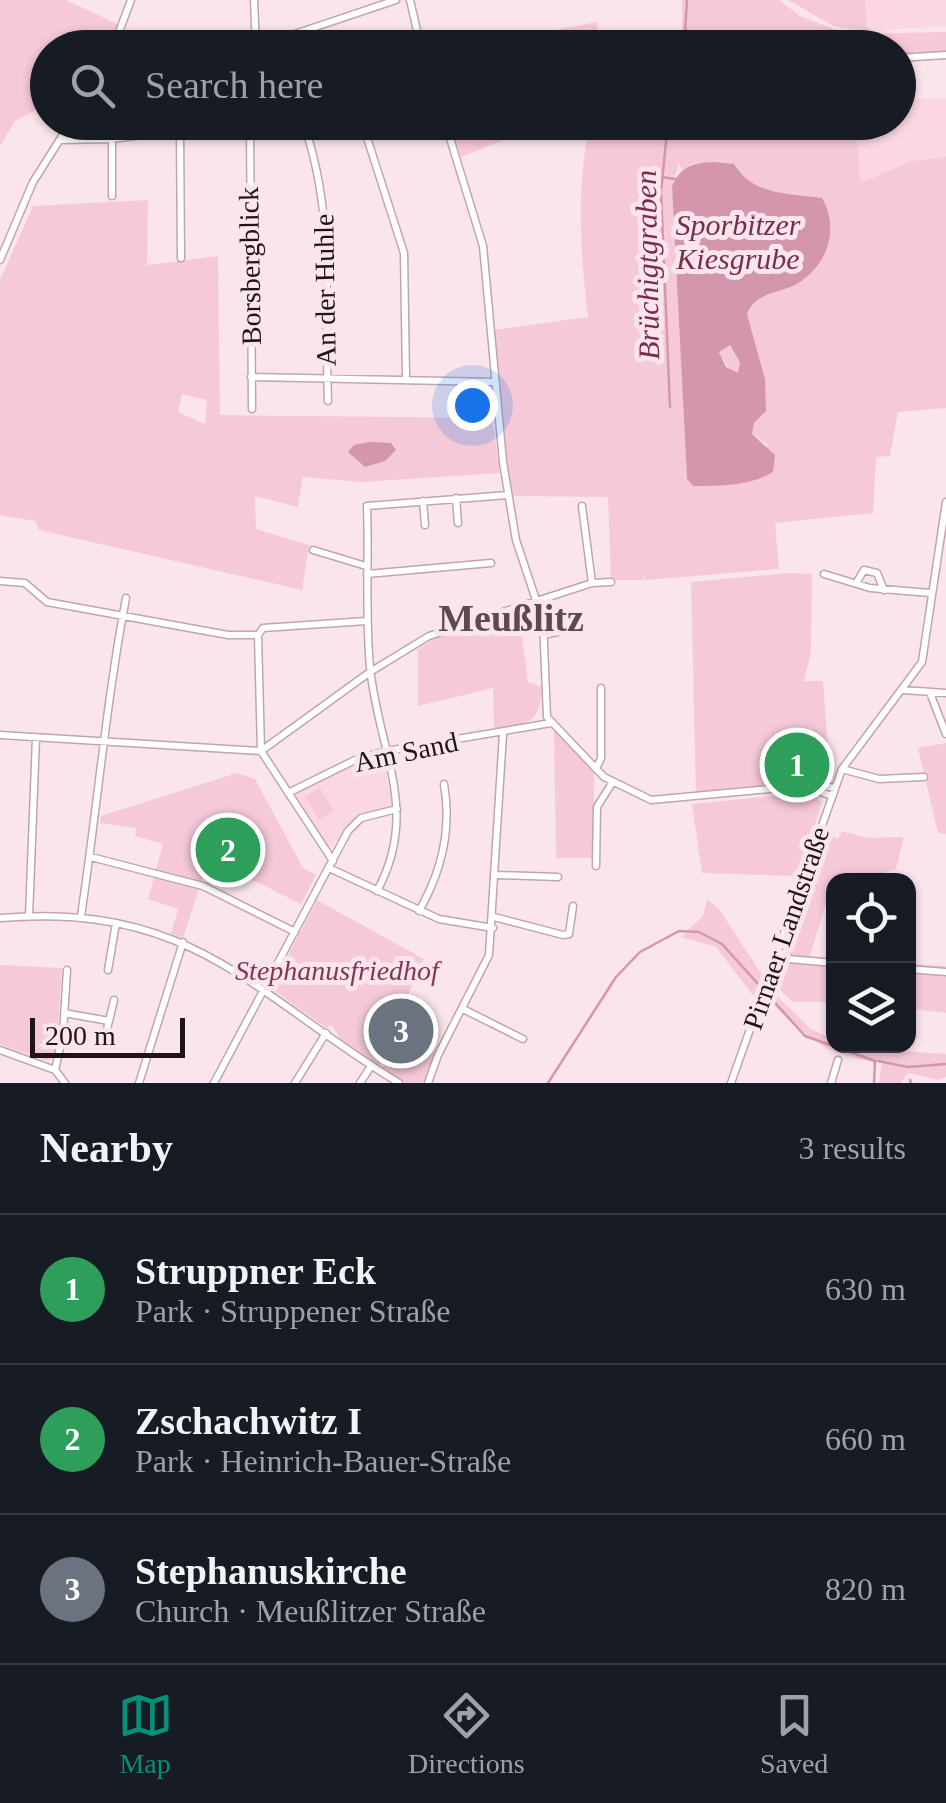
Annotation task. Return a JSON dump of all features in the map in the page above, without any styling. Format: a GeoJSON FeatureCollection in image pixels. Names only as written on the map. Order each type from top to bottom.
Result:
{"type":"FeatureCollection","features":[{"type":"Feature","properties":{"kind":"street"},"geometry":{"type":"LineString","coordinates":[[119,30],[130,0]]}},
{"type":"Feature","properties":{"kind":"street"},"geometry":{"type":"LineString","coordinates":[[254,0],[255,30]]}},
{"type":"Feature","properties":{"kind":"street"},"geometry":{"type":"LineString","coordinates":[[306,30],[396,0]]}},
{"type":"Feature","properties":{"kind":"street"},"geometry":{"type":"LineString","coordinates":[[410,0],[417,30]]}},
{"type":"Feature","properties":{"kind":"street"},"geometry":{"type":"LineString","coordinates":[[916,57],[946,55]]}},
{"type":"Feature","properties":{"kind":"street"},"geometry":{"type":"LineString","coordinates":[[0,260],[33,182],[60,140],[112,140],[112,196]]}},
{"type":"Feature","properties":{"kind":"street"},"geometry":{"type":"LineString","coordinates":[[180,140],[181,258]]}},
{"type":"Feature","properties":{"kind":"street","name":"Borsbergblick"},"geometry":{"type":"LineString","coordinates":[[250,140],[252,408]]}},
{"type":"Feature","properties":{"kind":"street","name":"An der Huhle"},"geometry":{"type":"LineString","coordinates":[[309,140],[328,232],[328,400]]}},
{"type":"Feature","properties":{"kind":"street"},"geometry":{"type":"LineString","coordinates":[[368,140],[404,253],[406,378]]}},
{"type":"Feature","properties":{"kind":"street"},"geometry":{"type":"LineString","coordinates":[[451,140],[480,230],[493,382],[508,495],[516,540],[538,602],[546,714],[551,723],[612,783],[657,801],[806,786],[833,792]]}},
{"type":"Feature","properties":{"kind":"street"},"geometry":{"type":"LineString","coordinates":[[251,377],[493,382]]}},
{"type":"Feature","properties":{"kind":"street"},"geometry":{"type":"LineString","coordinates":[[377,891],[393,862],[399,840],[397,809],[370,672],[366,621],[367,506],[508,495]]}},
{"type":"Feature","properties":{"kind":"street"},"geometry":{"type":"LineString","coordinates":[[456,498],[458,522]]}},
{"type":"Feature","properties":{"kind":"street"},"geometry":{"type":"LineString","coordinates":[[423,501],[424,525]]}},
{"type":"Feature","properties":{"kind":"street","name":"Pirnaer Landstraße"},"geometry":{"type":"LineString","coordinates":[[731,1083],[842,770],[922,662],[946,502]]}},
{"type":"Feature","properties":{"kind":"street"},"geometry":{"type":"LineString","coordinates":[[582,506],[592,583]]}},
{"type":"Feature","properties":{"kind":"street"},"geometry":{"type":"LineString","coordinates":[[312,550],[366,570],[491,563]]}},
{"type":"Feature","properties":{"kind":"street"},"geometry":{"type":"LineString","coordinates":[[858,580],[864,570],[877,573],[884,590]]}},
{"type":"Feature","properties":{"kind":"street"},"geometry":{"type":"LineString","coordinates":[[824,574],[884,590],[930,593]]}},
{"type":"Feature","properties":{"kind":"street"},"geometry":{"type":"LineString","coordinates":[[0,581],[26,583],[47,602],[192,631],[258,635]]}},
{"type":"Feature","properties":{"kind":"street"},"geometry":{"type":"LineString","coordinates":[[0,735],[261,751],[370,672],[437,633],[592,583],[611,582]]}},
{"type":"Feature","properties":{"kind":"street"},"geometry":{"type":"LineString","coordinates":[[81,916],[107,739],[112,668],[126,598]]}},
{"type":"Feature","properties":{"kind":"street"},"geometry":{"type":"LineString","coordinates":[[366,621],[263,628],[258,635],[261,751],[331,864],[420,911],[493,928]]}},
{"type":"Feature","properties":{"kind":"street"},"geometry":{"type":"LineString","coordinates":[[543,635],[581,628]]}},
{"type":"Feature","properties":{"kind":"street"},"geometry":{"type":"LineString","coordinates":[[596,769],[601,758],[601,688]]}},
{"type":"Feature","properties":{"kind":"street"},"geometry":{"type":"LineString","coordinates":[[903,690],[946,693]]}},
{"type":"Feature","properties":{"kind":"street"},"geometry":{"type":"LineString","coordinates":[[930,693],[946,734]]}},
{"type":"Feature","properties":{"kind":"street","name":"Am Sand"},"geometry":{"type":"LineString","coordinates":[[530,726],[546,714]]}},
{"type":"Feature","properties":{"kind":"street","name":"Am Sand"},"geometry":{"type":"LineString","coordinates":[[288,793],[340,766],[386,751],[551,723]]}},
{"type":"Feature","properties":{"kind":"street"},"geometry":{"type":"LineString","coordinates":[[428,1083],[481,976],[493,928],[503,734]]}},
{"type":"Feature","properties":{"kind":"street"},"geometry":{"type":"LineString","coordinates":[[29,916],[36,738]]}},
{"type":"Feature","properties":{"kind":"street"},"geometry":{"type":"LineString","coordinates":[[842,770],[879,779],[924,777]]}},
{"type":"Feature","properties":{"kind":"street"},"geometry":{"type":"LineString","coordinates":[[596,866],[597,807],[612,783]]}},
{"type":"Feature","properties":{"kind":"street"},"geometry":{"type":"LineString","coordinates":[[420,911],[440,867],[449,811],[444,784]]}},
{"type":"Feature","properties":{"kind":"street"},"geometry":{"type":"LineString","coordinates":[[214,1083],[331,864],[361,818],[397,809]]}},
{"type":"Feature","properties":{"kind":"street"},"geometry":{"type":"LineString","coordinates":[[90,857],[203,886],[295,932]]}},
{"type":"Feature","properties":{"kind":"street"},"geometry":{"type":"LineString","coordinates":[[497,875],[558,877]]}},
{"type":"Feature","properties":{"kind":"street"},"geometry":{"type":"LineString","coordinates":[[494,917],[563,935],[569,934],[573,906]]}},
{"type":"Feature","properties":{"kind":"street"},"geometry":{"type":"LineString","coordinates":[[0,918],[81,916],[183,942],[266,988],[398,1083]]}},
{"type":"Feature","properties":{"kind":"street"},"geometry":{"type":"LineString","coordinates":[[108,970],[116,923]]}},
{"type":"Feature","properties":{"kind":"street"},"geometry":{"type":"LineString","coordinates":[[139,1083],[183,942]]}},
{"type":"Feature","properties":{"kind":"street"},"geometry":{"type":"LineString","coordinates":[[777,958],[826,962]]}},
{"type":"Feature","properties":{"kind":"street"},"geometry":{"type":"LineString","coordinates":[[54,1070],[67,970]]}},
{"type":"Feature","properties":{"kind":"street"},"geometry":{"type":"LineString","coordinates":[[916,970],[946,972]]}},
{"type":"Feature","properties":{"kind":"street"},"geometry":{"type":"LineString","coordinates":[[106,1034],[114,1000]]}},
{"type":"Feature","properties":{"kind":"street"},"geometry":{"type":"LineString","coordinates":[[463,1009],[523,1039]]}},
{"type":"Feature","properties":{"kind":"street"},"geometry":{"type":"LineString","coordinates":[[64,1013],[109,1022]]}},
{"type":"Feature","properties":{"kind":"street"},"geometry":{"type":"LineString","coordinates":[[294,1083],[326,1033]]}},
{"type":"Feature","properties":{"kind":"street"},"geometry":{"type":"LineString","coordinates":[[0,1050],[54,1070],[65,1083]]}},
{"type":"Feature","properties":{"kind":"street"},"geometry":{"type":"LineString","coordinates":[[831,1083],[838,1060]]}},
{"type":"Feature","properties":{"kind":"street"},"geometry":{"type":"LineString","coordinates":[[360,1083],[371,1066]]}},
{"type":"Feature","properties":{"kind":"shaded area"},"geometry":{"type":"Polygon","coordinates":[[[865,0],[946,0],[946,26],[867,30],[865,0]]]}},
{"type":"Feature","properties":{"kind":"shaded area"},"geometry":{"type":"Polygon","coordinates":[[[946,98],[946,157],[912,161],[859,183],[857,140],[916,140],[916,99],[946,98]]]}},
{"type":"Feature","properties":{"kind":"shaded area"},"geometry":{"type":"Polygon","coordinates":[[[382,756],[393,807],[362,813],[328,850],[296,794],[354,764],[382,756]]]}},
{"type":"Feature","properties":{"kind":"green space"},"geometry":{"type":"Polygon","coordinates":[[[0,0],[66,0],[118,24],[116,30],[30,30],[30,113],[15,121],[0,146],[0,0]]]}},
{"type":"Feature","properties":{"kind":"green space"},"geometry":{"type":"Polygon","coordinates":[[[682,0],[779,0],[800,16],[837,30],[682,30],[682,0]]]}},
{"type":"Feature","properties":{"kind":"green space"},"geometry":{"type":"Polygon","coordinates":[[[788,0],[865,0],[867,30],[833,26],[788,0]]]}},
{"type":"Feature","properties":{"kind":"green space"},"geometry":{"type":"Polygon","coordinates":[[[597,22],[598,30],[556,30],[597,22]]]}},
{"type":"Feature","properties":{"kind":"green space"},"geometry":{"type":"Polygon","coordinates":[[[946,32],[946,53],[916,56],[916,33],[946,32]]]}},
{"type":"Feature","properties":{"kind":"green space"},"geometry":{"type":"Polygon","coordinates":[[[455,140],[503,140],[461,157],[455,140]]]}},
{"type":"Feature","properties":{"kind":"green space"},"geometry":{"type":"Polygon","coordinates":[[[588,140],[857,140],[860,183],[912,161],[946,157],[946,408],[898,412],[890,456],[876,457],[873,513],[775,523],[779,569],[611,580],[608,497],[511,496],[494,330],[588,317],[581,220],[588,140]],[[714,162],[691,164],[682,170],[679,164],[672,186],[687,479],[694,486],[743,482],[768,445],[752,434],[754,423],[766,411],[765,379],[747,314],[762,297],[797,284],[803,195],[779,194],[745,181],[714,162]]]}},
{"type":"Feature","properties":{"kind":"green space"},"geometry":{"type":"Polygon","coordinates":[[[148,200],[147,265],[218,256],[220,415],[492,418],[500,473],[362,482],[303,477],[298,507],[255,496],[256,529],[309,545],[302,590],[39,530],[35,521],[0,515],[0,280],[33,206],[148,200]],[[182,394],[178,412],[205,424],[207,400],[182,394]]]}},
{"type":"Feature","properties":{"kind":"green space"},"geometry":{"type":"Polygon","coordinates":[[[730,345],[740,362],[738,373],[732,374],[719,352],[730,345]]]}},
{"type":"Feature","properties":{"kind":"green space"},"geometry":{"type":"Polygon","coordinates":[[[812,574],[811,652],[804,681],[823,681],[828,748],[821,749],[818,781],[696,795],[691,582],[812,574]]]}},
{"type":"Feature","properties":{"kind":"green space"},"geometry":{"type":"Polygon","coordinates":[[[519,612],[528,682],[542,687],[535,716],[494,731],[493,688],[418,706],[418,649],[439,636],[519,612]]]}},
{"type":"Feature","properties":{"kind":"green space"},"geometry":{"type":"Polygon","coordinates":[[[554,731],[594,772],[594,858],[556,858],[554,731]]]}},
{"type":"Feature","properties":{"kind":"green space"},"geometry":{"type":"Polygon","coordinates":[[[946,743],[946,834],[938,833],[918,748],[946,743]]]}},
{"type":"Feature","properties":{"kind":"green space"},"geometry":{"type":"Polygon","coordinates":[[[237,773],[255,779],[303,868],[316,875],[301,904],[209,858],[183,938],[171,934],[178,909],[148,899],[163,844],[135,836],[136,828],[100,823],[101,816],[237,773]]]}},
{"type":"Feature","properties":{"kind":"green space"},"geometry":{"type":"Polygon","coordinates":[[[320,788],[334,811],[319,820],[305,797],[320,788]]]}},
{"type":"Feature","properties":{"kind":"green space"},"geometry":{"type":"Polygon","coordinates":[[[810,792],[822,802],[798,876],[702,873],[692,804],[810,792]]]}},
{"type":"Feature","properties":{"kind":"green space"},"geometry":{"type":"Polygon","coordinates":[[[842,831],[868,838],[904,837],[896,869],[884,873],[826,873],[826,903],[810,956],[826,957],[826,1002],[793,1002],[775,985],[827,834],[838,839],[842,831]]]}},
{"type":"Feature","properties":{"kind":"green space"},"geometry":{"type":"Polygon","coordinates":[[[707,899],[719,909],[762,975],[754,997],[716,947],[681,937],[703,916],[707,899]]]}},
{"type":"Feature","properties":{"kind":"green space","name":"Stephanusfriedhof"},"geometry":{"type":"Polygon","coordinates":[[[317,900],[424,959],[390,1036],[383,1035],[387,1052],[378,1067],[340,1039],[332,1025],[326,1028],[271,988],[317,900]]]}},
{"type":"Feature","properties":{"kind":"green space"},"geometry":{"type":"Polygon","coordinates":[[[916,964],[946,966],[946,1013],[916,1009],[916,964]]]}},
{"type":"Feature","properties":{"kind":"green space"},"geometry":{"type":"Polygon","coordinates":[[[0,965],[62,968],[56,1056],[47,1061],[0,1044],[0,965]]]}},
{"type":"Feature","properties":{"kind":"green space"},"geometry":{"type":"Polygon","coordinates":[[[773,992],[812,1030],[826,1036],[826,1047],[794,1025],[770,1001],[773,992]]]}},
{"type":"Feature","properties":{"kind":"green space"},"geometry":{"type":"Polygon","coordinates":[[[410,1040],[435,1052],[423,1083],[405,1083],[382,1069],[390,1055],[410,1040]]]}},
{"type":"Feature","properties":{"kind":"green space"},"geometry":{"type":"Polygon","coordinates":[[[839,1053],[946,1054],[946,1077],[938,1080],[908,1073],[900,1083],[879,1083],[882,1062],[839,1053]]]}},
{"type":"Feature","properties":{"kind":"water","name":"Sporbitzer Kiesgrube"},"geometry":{"type":"Polygon","coordinates":[[[714,162],[734,164],[761,188],[822,198],[830,232],[824,255],[810,274],[757,301],[747,314],[765,379],[766,411],[754,423],[752,434],[775,455],[773,472],[745,483],[693,486],[687,479],[672,186],[684,169],[714,162]],[[730,345],[719,352],[726,367],[738,373],[740,362],[730,345]]]}},
{"type":"Feature","properties":{"kind":"water"},"geometry":{"type":"Polygon","coordinates":[[[391,443],[396,450],[385,461],[365,467],[348,452],[354,445],[391,443]]]}},
{"type":"Feature","properties":{"kind":"waterway","name":"Brüchigtgraben"},"geometry":{"type":"LineString","coordinates":[[685,30],[687,0]]}},
{"type":"Feature","properties":{"kind":"waterway","name":"Brüchigtgraben"},"geometry":{"type":"LineString","coordinates":[[666,140],[661,192],[670,407]]}},
{"type":"Feature","properties":{"kind":"waterway"},"geometry":{"type":"LineString","coordinates":[[662,177],[675,179]]}},
{"type":"Feature","properties":{"kind":"waterway"},"geometry":{"type":"LineString","coordinates":[[548,1083],[616,977],[640,952],[679,931],[699,932],[722,944],[805,1036],[875,1061],[874,1083]]}},
{"type":"Feature","properties":{"kind":"waterway"},"geometry":{"type":"LineString","coordinates":[[878,1061],[908,1067],[946,1064]]}},
{"type":"Feature","properties":{"kind":"place","name":"Struppner Eck"},"geometry":{"type":"Point","coordinates":[797,765]}},
{"type":"Feature","properties":{"kind":"place","name":"Zschachwitz I"},"geometry":{"type":"Point","coordinates":[228,850]}},
{"type":"Feature","properties":{"kind":"place","name":"Stephanuskirche"},"geometry":{"type":"Point","coordinates":[401,1031]}},
{"type":"Feature","properties":{"kind":"district","name":"Meußlitz"},"geometry":{"type":"Point","coordinates":[511,618]}}]}
